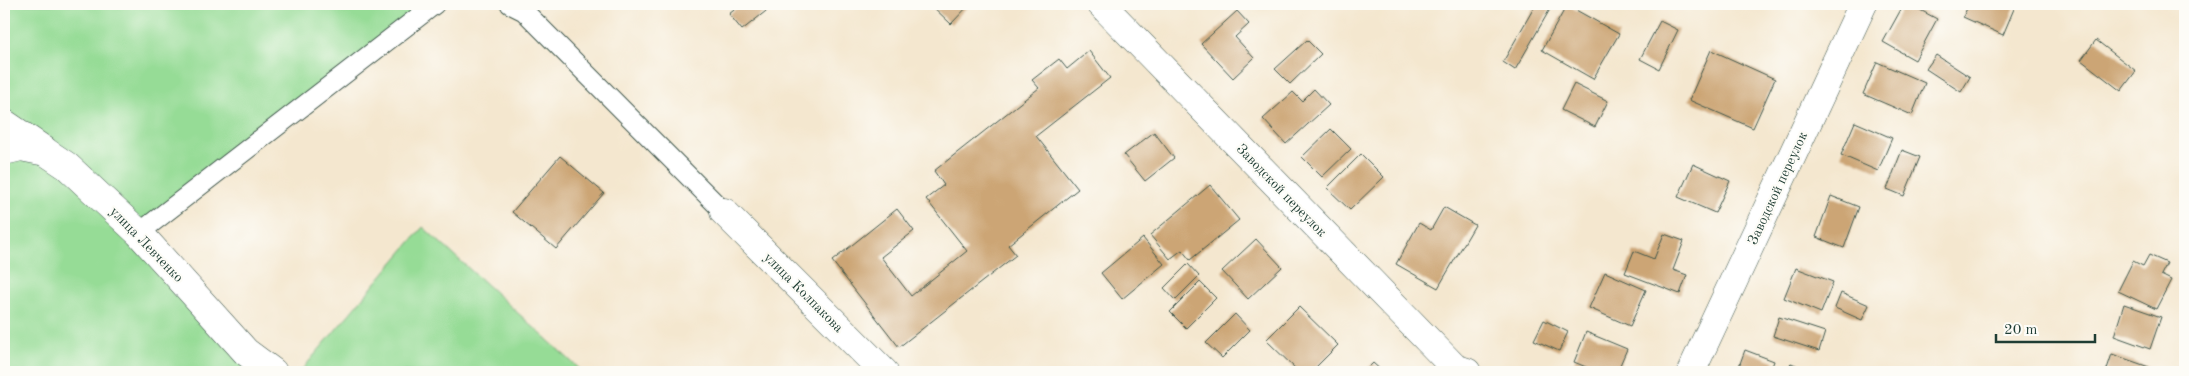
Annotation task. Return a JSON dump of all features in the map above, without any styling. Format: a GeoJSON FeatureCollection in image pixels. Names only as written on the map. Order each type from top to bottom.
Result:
{"type":"FeatureCollection","features":[{"type":"Feature","properties":{"kind":"street","name":"Заводской переулок"},"geometry":{"type":"LineString","coordinates":[[1101,4],[1455,368],[1467,372]]}},
{"type":"Feature","properties":{"kind":"street","name":"Заводской переулок"},"geometry":{"type":"LineString","coordinates":[[1691,372],[1863,4]]}},
{"type":"Feature","properties":{"kind":"street"},"geometry":{"type":"LineString","coordinates":[[4,122],[46,152]]}},
{"type":"Feature","properties":{"kind":"street","name":"улица Левченко"},"geometry":{"type":"LineString","coordinates":[[4,151],[21,147],[46,152],[83,180],[139,233],[246,352],[273,372]]}},
{"type":"Feature","properties":{"kind":"street","name":"улица Колпакова"},"geometry":{"type":"LineString","coordinates":[[724,212],[884,372]]}},
{"type":"Feature","properties":{"kind":"lane"},"geometry":{"type":"LineString","coordinates":[[139,233],[435,4]]}},
{"type":"Feature","properties":{"kind":"lane"},"geometry":{"type":"LineString","coordinates":[[510,4],[524,11],[724,212]]}},
{"type":"Feature","properties":{"kind":"green space"},"geometry":{"type":"Polygon","coordinates":[[[4,4],[411,4],[420,15],[139,232],[273,372],[4,372],[4,4]]]}},
{"type":"Feature","properties":{"kind":"green space"},"geometry":{"type":"Polygon","coordinates":[[[423,227],[583,372],[300,372],[423,227]]]}},
{"type":"Feature","properties":{"kind":"building"},"geometry":{"type":"Polygon","coordinates":[[[742,4],[775,4],[742,30],[729,14],[742,4]]]}},
{"type":"Feature","properties":{"kind":"building"},"geometry":{"type":"Polygon","coordinates":[[[930,4],[970,4],[951,24],[930,4]]]}},
{"type":"Feature","properties":{"kind":"building"},"geometry":{"type":"Polygon","coordinates":[[[1536,4],[1553,4],[1515,70],[1503,62],[1536,4]]]}},
{"type":"Feature","properties":{"kind":"building"},"geometry":{"type":"Polygon","coordinates":[[[1904,4],[1909,4],[1937,19],[1915,60],[1883,42],[1904,4]]]}},
{"type":"Feature","properties":{"kind":"building"},"geometry":{"type":"Polygon","coordinates":[[[1969,4],[2016,4],[2003,35],[1963,17],[1969,4]]]}},
{"type":"Feature","properties":{"kind":"building"},"geometry":{"type":"Polygon","coordinates":[[[1567,5],[1619,34],[1593,79],[1542,50],[1567,5]]]}},
{"type":"Feature","properties":{"kind":"building"},"geometry":{"type":"Polygon","coordinates":[[[1237,11],[1249,24],[1235,37],[1254,58],[1233,78],[1201,44],[1237,11]]]}},
{"type":"Feature","properties":{"kind":"building"},"geometry":{"type":"Polygon","coordinates":[[[1660,21],[1678,30],[1659,69],[1640,59],[1660,21]]]}},
{"type":"Feature","properties":{"kind":"building"},"geometry":{"type":"Polygon","coordinates":[[[1307,40],[1321,54],[1290,84],[1275,69],[1307,40]]]}},
{"type":"Feature","properties":{"kind":"building"},"geometry":{"type":"Polygon","coordinates":[[[2096,40],[2136,71],[2121,91],[2081,60],[2096,40]]]}},
{"type":"Feature","properties":{"kind":"building"},"geometry":{"type":"Polygon","coordinates":[[[1711,50],[1775,79],[1753,128],[1689,100],[1711,50]]]}},
{"type":"Feature","properties":{"kind":"building"},"geometry":{"type":"Polygon","coordinates":[[[1089,51],[1110,78],[1036,136],[1078,189],[1008,245],[1016,255],[899,347],[832,261],[897,209],[914,231],[881,257],[911,296],[967,251],[926,199],[944,185],[934,171],[1039,88],[1032,80],[1059,59],[1067,69],[1089,51]]]}},
{"type":"Feature","properties":{"kind":"building"},"geometry":{"type":"Polygon","coordinates":[[[1936,55],[1970,77],[1961,92],[1926,69],[1936,55]]]}},
{"type":"Feature","properties":{"kind":"building"},"geometry":{"type":"Polygon","coordinates":[[[1877,62],[1925,83],[1912,115],[1863,94],[1877,62]]]}},
{"type":"Feature","properties":{"kind":"building"},"geometry":{"type":"Polygon","coordinates":[[[1574,84],[1608,101],[1595,127],[1561,110],[1574,84]]]}},
{"type":"Feature","properties":{"kind":"building"},"geometry":{"type":"Polygon","coordinates":[[[1314,89],[1329,105],[1286,144],[1263,119],[1293,92],[1302,101],[1314,89]]]}},
{"type":"Feature","properties":{"kind":"building"},"geometry":{"type":"Polygon","coordinates":[[[1855,122],[1892,138],[1878,171],[1841,155],[1855,122]]]}},
{"type":"Feature","properties":{"kind":"building"},"geometry":{"type":"Polygon","coordinates":[[[1331,129],[1351,149],[1322,177],[1302,157],[1331,129]]]}},
{"type":"Feature","properties":{"kind":"building"},"geometry":{"type":"Polygon","coordinates":[[[1154,132],[1174,158],[1145,181],[1124,155],[1154,132]]]}},
{"type":"Feature","properties":{"kind":"building"},"geometry":{"type":"Polygon","coordinates":[[[1902,150],[1920,157],[1904,196],[1887,189],[1902,150]]]}},
{"type":"Feature","properties":{"kind":"building"},"geometry":{"type":"Polygon","coordinates":[[[1361,154],[1384,177],[1350,210],[1327,188],[1361,154]]]}},
{"type":"Feature","properties":{"kind":"building"},"geometry":{"type":"Polygon","coordinates":[[[560,156],[604,193],[556,249],[512,212],[560,156]]]}},
{"type":"Feature","properties":{"kind":"building"},"geometry":{"type":"Polygon","coordinates":[[[1693,164],[1730,181],[1715,213],[1678,197],[1693,164]]]}},
{"type":"Feature","properties":{"kind":"building"},"geometry":{"type":"Polygon","coordinates":[[[1210,185],[1239,220],[1190,260],[1182,250],[1170,259],[1150,235],[1210,185]]]}},
{"type":"Feature","properties":{"kind":"building"},"geometry":{"type":"Polygon","coordinates":[[[1831,196],[1859,207],[1844,248],[1816,237],[1831,196]]]}},
{"type":"Feature","properties":{"kind":"building"},"geometry":{"type":"Polygon","coordinates":[[[1444,207],[1475,225],[1438,288],[1396,264],[1419,223],[1431,230],[1444,207]]]}},
{"type":"Feature","properties":{"kind":"building"},"geometry":{"type":"Polygon","coordinates":[[[1664,234],[1684,241],[1673,270],[1687,275],[1680,294],[1625,273],[1634,251],[1654,259],[1664,234]]]}},
{"type":"Feature","properties":{"kind":"building"},"geometry":{"type":"Polygon","coordinates":[[[1143,238],[1164,264],[1122,299],[1101,273],[1143,238]]]}},
{"type":"Feature","properties":{"kind":"building"},"geometry":{"type":"Polygon","coordinates":[[[1256,239],[1282,267],[1248,299],[1222,271],[1256,239]]]}},
{"type":"Feature","properties":{"kind":"building"},"geometry":{"type":"Polygon","coordinates":[[[2149,255],[2167,263],[2161,275],[2171,280],[2156,309],[2118,291],[2133,261],[2143,266],[2149,255]]]}},
{"type":"Feature","properties":{"kind":"building"},"geometry":{"type":"Polygon","coordinates":[[[1188,264],[1199,276],[1175,300],[1164,288],[1188,264]]]}},
{"type":"Feature","properties":{"kind":"building"},"geometry":{"type":"Polygon","coordinates":[[[1796,268],[1833,282],[1821,313],[1784,298],[1796,268]]]}},
{"type":"Feature","properties":{"kind":"building"},"geometry":{"type":"Polygon","coordinates":[[[1605,272],[1646,290],[1630,326],[1589,308],[1605,272]]]}},
{"type":"Feature","properties":{"kind":"building"},"geometry":{"type":"Polygon","coordinates":[[[1200,282],[1216,298],[1186,328],[1170,312],[1200,282]]]}},
{"type":"Feature","properties":{"kind":"building"},"geometry":{"type":"Polygon","coordinates":[[[1841,293],[1869,305],[1862,320],[1835,308],[1841,293]]]}},
{"type":"Feature","properties":{"kind":"building"},"geometry":{"type":"Polygon","coordinates":[[[2124,304],[2161,317],[2150,349],[2114,336],[2124,304]]]}},
{"type":"Feature","properties":{"kind":"building"},"geometry":{"type":"Polygon","coordinates":[[[1299,307],[1338,345],[1311,372],[1299,372],[1266,340],[1299,307]]]}},
{"type":"Feature","properties":{"kind":"building"},"geometry":{"type":"Polygon","coordinates":[[[1235,314],[1250,330],[1222,358],[1206,343],[1235,314]]]}},
{"type":"Feature","properties":{"kind":"building"},"geometry":{"type":"Polygon","coordinates":[[[1779,317],[1825,332],[1819,351],[1773,336],[1779,317]]]}},
{"type":"Feature","properties":{"kind":"building"},"geometry":{"type":"Polygon","coordinates":[[[1544,320],[1568,332],[1559,351],[1534,340],[1544,320]]]}},
{"type":"Feature","properties":{"kind":"building"},"geometry":{"type":"Polygon","coordinates":[[[1586,332],[1627,349],[1617,372],[1598,372],[1574,362],[1586,332]]]}},
{"type":"Feature","properties":{"kind":"building"},"geometry":{"type":"Polygon","coordinates":[[[1745,350],[1774,361],[1770,372],[1745,372],[1738,369],[1745,350]]]}},
{"type":"Feature","properties":{"kind":"building"},"geometry":{"type":"Polygon","coordinates":[[[2112,354],[2149,367],[2147,372],[2106,372],[2112,354]]]}},
{"type":"Feature","properties":{"kind":"building"},"geometry":{"type":"Polygon","coordinates":[[[1373,363],[1383,372],[1364,372],[1373,363]]]}},
{"type":"Feature","properties":{"kind":"building"},"geometry":{"type":"Polygon","coordinates":[[[1791,363],[1813,372],[1788,372],[1791,363]]]}}]}
